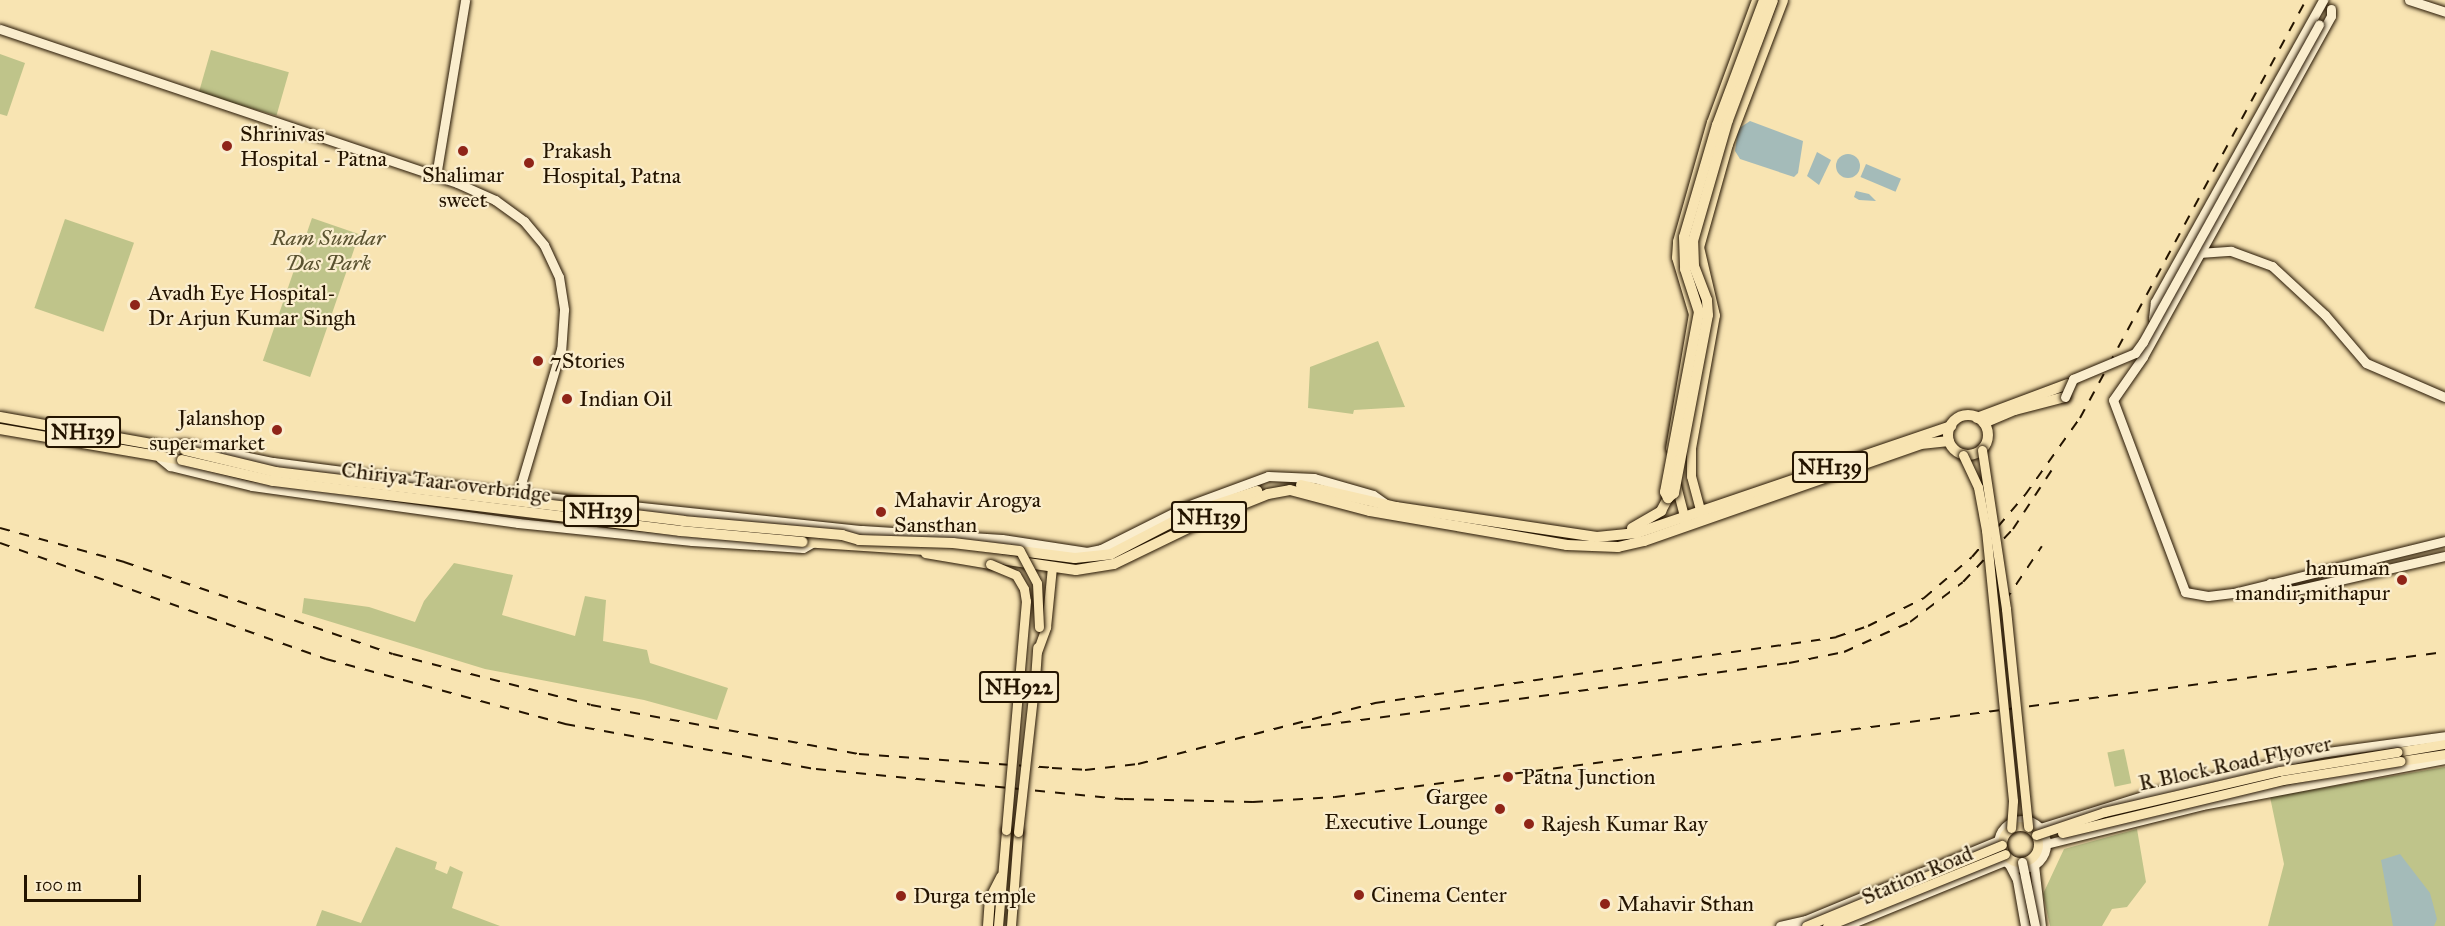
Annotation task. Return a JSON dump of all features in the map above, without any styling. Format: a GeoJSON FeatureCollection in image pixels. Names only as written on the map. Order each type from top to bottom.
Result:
{"type":"FeatureCollection","features":[{"type":"Feature","properties":{"kind":"highway"},"geometry":{"type":"LineString","coordinates":[[1668,498],[1665,492],[1699,312],[1685,268],[1684,237],[1717,125],[1764,0]]}},
{"type":"Feature","properties":{"kind":"highway"},"geometry":{"type":"LineString","coordinates":[[1622,540],[1657,514],[1674,492],[1708,315],[1707,300],[1694,266],[1693,241],[1728,120],[1773,0]]}},
{"type":"Feature","properties":{"kind":"highway","name":"NH139"},"geometry":{"type":"LineString","coordinates":[[1981,421],[2068,384]]}},
{"type":"Feature","properties":{"kind":"highway","name":"NH139"},"geometry":{"type":"LineString","coordinates":[[1707,514],[1951,426],[1959,418],[1981,421],[2066,397]]}},
{"type":"Feature","properties":{"kind":"highway","name":"NH139"},"geometry":{"type":"LineString","coordinates":[[0,417],[166,446]]}},
{"type":"Feature","properties":{"kind":"highway"},"geometry":{"type":"LineString","coordinates":[[1951,426],[1949,441],[1963,455],[1982,450],[1987,442],[1981,421]]}},
{"type":"Feature","properties":{"kind":"highway","name":"NH139"},"geometry":{"type":"LineString","coordinates":[[0,429],[160,458]]}},
{"type":"Feature","properties":{"kind":"highway","name":"NH139"},"geometry":{"type":"LineString","coordinates":[[911,550],[1076,570],[1114,564],[1213,516],[1268,494],[1290,490],[1370,511],[1567,545],[1622,540],[1921,444],[1949,441]]}},
{"type":"Feature","properties":{"kind":"highway","name":"Chiriya Taar overbridge"},"geometry":{"type":"LineString","coordinates":[[166,446],[184,455],[273,481],[680,531],[911,550]]}},
{"type":"Feature","properties":{"kind":"highway","name":"Chiriya Taar overbridge"},"geometry":{"type":"LineString","coordinates":[[160,458],[184,455],[275,472],[671,520],[859,540],[953,543],[1075,558],[1111,554],[1188,514],[1279,485],[1302,486],[1392,506]]}},
{"type":"Feature","properties":{"kind":"highway","name":"NH139"},"geometry":{"type":"LineString","coordinates":[[1392,506],[1622,540]]}},
{"type":"Feature","properties":{"kind":"highway","name":"NH922"},"geometry":{"type":"LineString","coordinates":[[988,926],[990,899],[1001,877]]}},
{"type":"Feature","properties":{"kind":"main road"},"geometry":{"type":"LineString","coordinates":[[1686,521],[1670,459],[1675,402],[1693,314],[1676,257],[1677,241],[1711,122],[1756,0]]}},
{"type":"Feature","properties":{"kind":"main road"},"geometry":{"type":"LineString","coordinates":[[1707,514],[1691,476],[1697,407],[1715,315],[1714,299],[1700,259],[1702,229],[1728,144],[1783,0]]}},
{"type":"Feature","properties":{"kind":"main road"},"geometry":{"type":"LineString","coordinates":[[1675,402],[1697,407]]}},
{"type":"Feature","properties":{"kind":"main road"},"geometry":{"type":"LineString","coordinates":[[1982,450],[2006,609],[2028,827]]}},
{"type":"Feature","properties":{"kind":"main road"},"geometry":{"type":"LineString","coordinates":[[1963,455],[1978,487],[1986,530],[2013,801],[2011,828],[2004,853]]}},
{"type":"Feature","properties":{"kind":"main road","name":"Chiriya Taar overbridge"},"geometry":{"type":"LineString","coordinates":[[911,550],[945,559],[1007,568],[1024,589],[1025,617],[998,926]]}},
{"type":"Feature","properties":{"kind":"main road","name":"NH922"},"geometry":{"type":"LineString","coordinates":[[1011,926],[1040,597],[1020,551]]}},
{"type":"Feature","properties":{"kind":"main road"},"geometry":{"type":"LineString","coordinates":[[1036,652],[1049,608],[1052,567]]}},
{"type":"Feature","properties":{"kind":"main road","name":"R Block Road Flyover"},"geometry":{"type":"LineString","coordinates":[[2040,837],[2104,812],[2280,771],[2445,744]]}},
{"type":"Feature","properties":{"kind":"main road","name":"R Block Road Flyover"},"geometry":{"type":"LineString","coordinates":[[2040,837],[2283,780],[2445,754]]}},
{"type":"Feature","properties":{"kind":"main road"},"geometry":{"type":"LineString","coordinates":[[1806,926],[2004,853],[2022,862],[2033,857],[2040,837],[2028,827],[2011,828]]}},
{"type":"Feature","properties":{"kind":"main road"},"geometry":{"type":"LineString","coordinates":[[1827,926],[2004,853]]}},
{"type":"Feature","properties":{"kind":"street"},"geometry":{"type":"LineString","coordinates":[[436,176],[465,0]]}},
{"type":"Feature","properties":{"kind":"street"},"geometry":{"type":"LineString","coordinates":[[2160,325],[2153,318],[2155,302],[2323,0]]}},
{"type":"Feature","properties":{"kind":"street"},"geometry":{"type":"LineString","coordinates":[[2409,0],[2445,12]]}},
{"type":"Feature","properties":{"kind":"street"},"geometry":{"type":"LineString","coordinates":[[2066,397],[2068,384],[2083,374],[2135,353],[2143,342],[2329,7]]}},
{"type":"Feature","properties":{"kind":"street"},"geometry":{"type":"LineString","coordinates":[[2329,7],[2329,21],[2160,325],[2113,400],[2185,592],[2221,595],[2445,541]]}},
{"type":"Feature","properties":{"kind":"street"},"geometry":{"type":"LineString","coordinates":[[0,29],[436,176],[495,200],[524,221],[544,245],[559,277],[564,310],[561,349],[518,494]]}},
{"type":"Feature","properties":{"kind":"street"},"geometry":{"type":"LineString","coordinates":[[2199,253],[2231,251],[2272,266],[2325,315],[2366,363],[2445,397]]}},
{"type":"Feature","properties":{"kind":"street"},"geometry":{"type":"LineString","coordinates":[[166,446],[185,444],[273,462],[518,494],[672,508],[862,530],[1002,539],[1088,552],[1111,545],[1187,506],[1280,474],[1314,478],[1373,495],[1392,506]]}},
{"type":"Feature","properties":{"kind":"street"},"geometry":{"type":"LineString","coordinates":[[160,458],[170,466],[252,486],[563,528],[803,548],[807,542]]}},
{"type":"Feature","properties":{"kind":"street"},"geometry":{"type":"LineString","coordinates":[[418,509],[423,480]]}},
{"type":"Feature","properties":{"kind":"street"},"geometry":{"type":"LineString","coordinates":[[563,528],[568,499]]}},
{"type":"Feature","properties":{"kind":"street"},"geometry":{"type":"LineString","coordinates":[[664,538],[672,508]]}},
{"type":"Feature","properties":{"kind":"street"},"geometry":{"type":"LineString","coordinates":[[2270,583],[2282,591],[2296,590],[2445,556]]}},
{"type":"Feature","properties":{"kind":"street"},"geometry":{"type":"LineString","coordinates":[[2040,837],[2209,778],[2320,753],[2445,736]]}},
{"type":"Feature","properties":{"kind":"street"},"geometry":{"type":"LineString","coordinates":[[2040,837],[2445,759]]}},
{"type":"Feature","properties":{"kind":"street"},"geometry":{"type":"LineString","coordinates":[[2025,926],[2017,880],[2004,853],[2011,822],[2026,820],[2040,837],[2044,853],[2034,865],[2041,926]]}},
{"type":"Feature","properties":{"kind":"street"},"geometry":{"type":"LineString","coordinates":[[1780,926],[1806,920],[2004,853],[2034,865]]}},
{"type":"Feature","properties":{"kind":"street","name":"Station Road"},"geometry":{"type":"LineString","coordinates":[[1845,926],[2004,853]]}},
{"type":"Feature","properties":{"kind":"street"},"geometry":{"type":"LineString","coordinates":[[2022,862],[2035,926]]}},
{"type":"Feature","properties":{"kind":"green space"},"geometry":{"type":"Polygon","coordinates":[[[211,50],[289,72],[276,116],[199,93],[211,50]]]}},
{"type":"Feature","properties":{"kind":"green space"},"geometry":{"type":"Polygon","coordinates":[[[0,54],[25,63],[7,116],[0,114],[0,54]]]}},
{"type":"Feature","properties":{"kind":"green space","name":"Ram Sundar Das Park"},"geometry":{"type":"Polygon","coordinates":[[[312,218],[359,234],[310,377],[263,361],[312,218]]]}},
{"type":"Feature","properties":{"kind":"green space"},"geometry":{"type":"Polygon","coordinates":[[[65,219],[134,243],[103,332],[34,308],[65,219]]]}},
{"type":"Feature","properties":{"kind":"green space"},"geometry":{"type":"Polygon","coordinates":[[[1378,341],[1405,407],[1354,410],[1353,414],[1308,408],[1310,367],[1378,341]]]}},
{"type":"Feature","properties":{"kind":"green space"},"geometry":{"type":"Polygon","coordinates":[[[454,563],[513,575],[502,615],[575,636],[585,596],[606,600],[603,641],[647,650],[650,663],[728,688],[717,720],[644,700],[485,669],[302,613],[304,598],[369,607],[415,622],[424,601],[454,563]]]}},
{"type":"Feature","properties":{"kind":"green space"},"geometry":{"type":"Polygon","coordinates":[[[2124,749],[2131,783],[2115,787],[2107,753],[2124,749]]]}},
{"type":"Feature","properties":{"kind":"green space"},"geometry":{"type":"Polygon","coordinates":[[[2445,767],[2445,926],[2268,926],[2284,864],[2270,797],[2445,767]]]}},
{"type":"Feature","properties":{"kind":"green space"},"geometry":{"type":"Polygon","coordinates":[[[2137,829],[2146,882],[2127,907],[2112,909],[2102,926],[2050,926],[2043,894],[2064,849],[2137,829]]]}},
{"type":"Feature","properties":{"kind":"green space"},"geometry":{"type":"Polygon","coordinates":[[[396,847],[437,862],[435,869],[447,874],[450,866],[463,872],[452,908],[500,926],[316,926],[322,910],[361,923],[396,847]]]}},
{"type":"Feature","properties":{"kind":"water"},"geometry":{"type":"Polygon","coordinates":[[[1750,121],[1803,141],[1798,173],[1794,177],[1740,159],[1735,151],[1738,129],[1750,121]]]}},
{"type":"Feature","properties":{"kind":"water"},"geometry":{"type":"Polygon","coordinates":[[[1817,152],[1831,160],[1819,185],[1807,176],[1817,152]]]}},
{"type":"Feature","properties":{"kind":"water"},"geometry":{"type":"Polygon","coordinates":[[[1848,154],[1856,158],[1860,166],[1856,174],[1848,178],[1840,174],[1836,166],[1840,158],[1848,154]]]}},
{"type":"Feature","properties":{"kind":"water"},"geometry":{"type":"Polygon","coordinates":[[[1866,164],[1901,179],[1896,192],[1861,177],[1866,164]]]}},
{"type":"Feature","properties":{"kind":"water"},"geometry":{"type":"Polygon","coordinates":[[[1856,191],[1869,194],[1876,201],[1859,200],[1854,197],[1856,191]]]}},
{"type":"Feature","properties":{"kind":"water"},"geometry":{"type":"Polygon","coordinates":[[[2400,854],[2430,893],[2437,919],[2434,926],[2393,926],[2381,860],[2400,854]]]}},
{"type":"Feature","properties":{"kind":"railway"},"geometry":{"type":"LineString","coordinates":[[0,528],[124,562],[393,654],[591,705],[859,754],[1085,770],[1138,764],[1375,703],[1836,637],[1868,626],[1924,598],[1972,557],[2025,495],[2080,418],[2306,0]]}},
{"type":"Feature","properties":{"kind":"railway"},"geometry":{"type":"LineString","coordinates":[[1301,728],[1789,663],[1844,652],[1910,622],[1963,582],[2013,529],[2057,462]]}},
{"type":"Feature","properties":{"kind":"railway"},"geometry":{"type":"LineString","coordinates":[[0,543],[326,659],[565,724],[816,769],[1124,799],[1253,802],[1335,797],[2445,652]]}},
{"type":"Feature","properties":{"kind":"railway"},"geometry":{"type":"LineString","coordinates":[[2005,601],[2042,546]]}},
{"type":"Feature","properties":{"kind":"place","name":"Shrinivas Hospital - Patna"},"geometry":{"type":"Point","coordinates":[227,146]}},
{"type":"Feature","properties":{"kind":"place","name":"Shalimar sweet"},"geometry":{"type":"Point","coordinates":[463,151]}},
{"type":"Feature","properties":{"kind":"place","name":"Prakash Hospital, Patna"},"geometry":{"type":"Point","coordinates":[529,163]}},
{"type":"Feature","properties":{"kind":"place","name":"Avadh Eye Hospital- Dr Arjun Kumar Singh"},"geometry":{"type":"Point","coordinates":[135,305]}},
{"type":"Feature","properties":{"kind":"place","name":"7Stories"},"geometry":{"type":"Point","coordinates":[538,361]}},
{"type":"Feature","properties":{"kind":"place","name":"Indian Oil"},"geometry":{"type":"Point","coordinates":[567,399]}},
{"type":"Feature","properties":{"kind":"place","name":"Jalanshop super market"},"geometry":{"type":"Point","coordinates":[277,430]}},
{"type":"Feature","properties":{"kind":"place","name":"Mahavir Arogya Sansthan"},"geometry":{"type":"Point","coordinates":[881,512]}},
{"type":"Feature","properties":{"kind":"place","name":"hanuman mandir,mithapur"},"geometry":{"type":"Point","coordinates":[2402,580]}},
{"type":"Feature","properties":{"kind":"place","name":"Patna Junction"},"geometry":{"type":"Point","coordinates":[1508,777]}},
{"type":"Feature","properties":{"kind":"place","name":"Gargee Executive Lounge"},"geometry":{"type":"Point","coordinates":[1500,809]}},
{"type":"Feature","properties":{"kind":"place","name":"Rajesh Kumar Ray"},"geometry":{"type":"Point","coordinates":[1529,824]}},
{"type":"Feature","properties":{"kind":"place","name":"Cinema Center"},"geometry":{"type":"Point","coordinates":[1359,895]}},
{"type":"Feature","properties":{"kind":"place","name":"Durga temple"},"geometry":{"type":"Point","coordinates":[901,896]}},
{"type":"Feature","properties":{"kind":"place","name":"Mahavir Sthan"},"geometry":{"type":"Point","coordinates":[1605,904]}}]}
